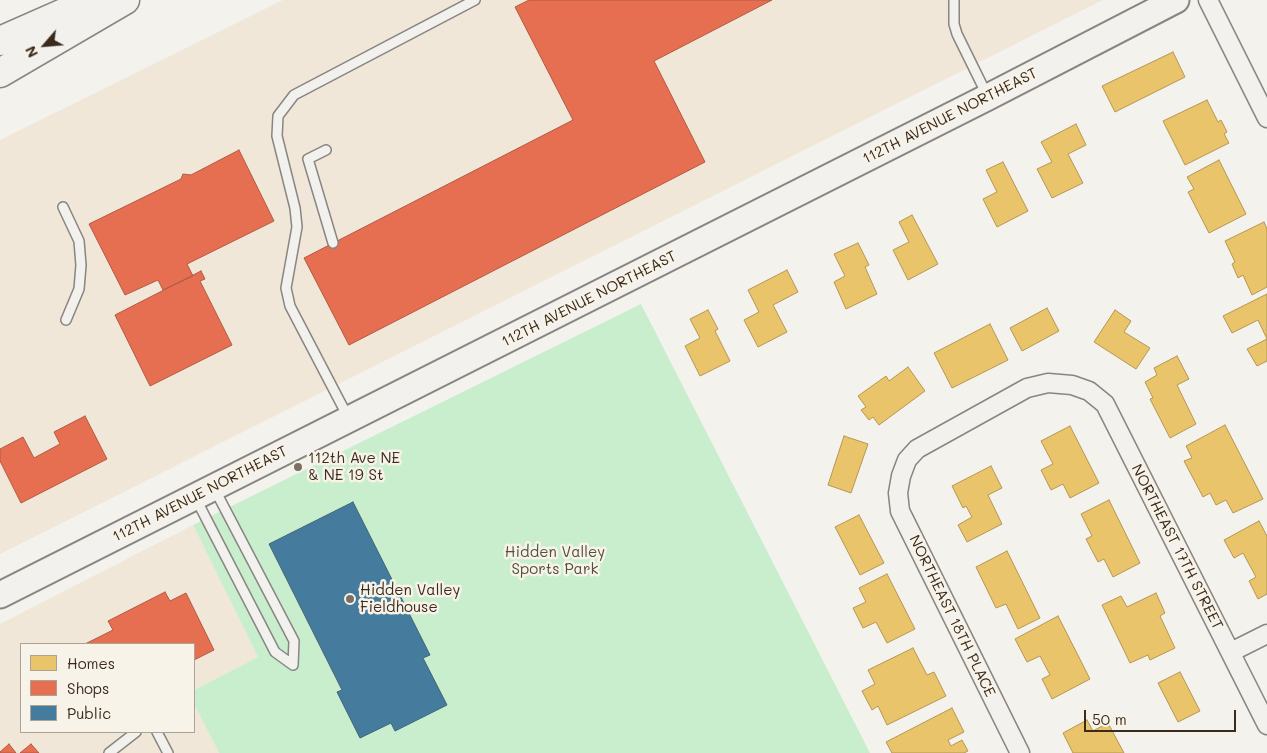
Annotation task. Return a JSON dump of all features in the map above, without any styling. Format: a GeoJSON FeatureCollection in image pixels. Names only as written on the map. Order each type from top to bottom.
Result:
{"type":"FeatureCollection","features":[{"type":"Feature","properties":{"kind":"highway"},"geometry":{"type":"LineString","coordinates":[[0,41],[93,0]]}},
{"type":"Feature","properties":{"kind":"highway"},"geometry":{"type":"LineString","coordinates":[[0,73],[125,0]]}},
{"type":"Feature","properties":{"kind":"main road","name":"112TH AVENUE NORTHEAST"},"geometry":{"type":"LineString","coordinates":[[0,595],[988,98],[1176,0]]}},
{"type":"Feature","properties":{"kind":"street"},"geometry":{"type":"LineString","coordinates":[[1208,0],[1267,118]]}},
{"type":"Feature","properties":{"kind":"street","name":"NORTHEAST 17TH STREET"},"geometry":{"type":"LineString","coordinates":[[901,476],[907,460],[917,449],[1027,388],[1048,383],[1072,385],[1089,391],[1105,404],[1267,725]]}},
{"type":"Feature","properties":{"kind":"street","name":"NORTHEAST 18TH PLACE"},"geometry":{"type":"LineString","coordinates":[[901,476],[898,493],[900,511],[1020,753]]}},
{"type":"Feature","properties":{"kind":"street"},"geometry":{"type":"LineString","coordinates":[[1231,652],[1267,634]]}},
{"type":"Feature","properties":{"kind":"lane"},"geometry":{"type":"LineString","coordinates":[[349,420],[290,306],[286,288],[297,227],[295,208],[277,136],[278,116],[294,95],[475,0]]}},
{"type":"Feature","properties":{"kind":"lane"},"geometry":{"type":"LineString","coordinates":[[954,0],[954,24],[957,34],[988,98]]}},
{"type":"Feature","properties":{"kind":"lane"},"geometry":{"type":"LineString","coordinates":[[326,150],[308,159],[333,243]]}},
{"type":"Feature","properties":{"kind":"lane"},"geometry":{"type":"LineString","coordinates":[[63,207],[79,241],[81,265],[79,289],[66,320]]}},
{"type":"Feature","properties":{"kind":"lane"},"geometry":{"type":"LineString","coordinates":[[205,492],[294,641],[294,665],[275,652],[205,492]]}},
{"type":"Feature","properties":{"kind":"lane"},"geometry":{"type":"LineString","coordinates":[[109,753],[135,733]]}},
{"type":"Feature","properties":{"kind":"lane"},"geometry":{"type":"LineString","coordinates":[[158,733],[168,753]]}},
{"type":"Feature","properties":{"kind":"shaded area"},"geometry":{"type":"Polygon","coordinates":[[[283,0],[1103,0],[0,554],[0,140],[283,0]]]}},
{"type":"Feature","properties":{"kind":"shaded area"},"geometry":{"type":"Polygon","coordinates":[[[193,525],[258,657],[195,689],[195,643],[20,643],[20,733],[195,733],[195,706],[219,753],[0,753],[0,624],[193,525]]]}},
{"type":"Feature","properties":{"kind":"green space","name":"Hidden Valley Sports Park"},"geometry":{"type":"Polygon","coordinates":[[[641,304],[870,753],[219,753],[195,706],[195,689],[258,657],[193,525],[641,304]]]}},
{"type":"Feature","properties":{"kind":"building: Homes"},"geometry":{"type":"Polygon","coordinates":[[[1173,52],[1185,77],[1115,112],[1102,86],[1173,52]]]}},
{"type":"Feature","properties":{"kind":"building: Homes"},"geometry":{"type":"Polygon","coordinates":[[[1207,100],[1218,122],[1221,120],[1227,132],[1224,134],[1229,143],[1185,165],[1163,121],[1207,100]]]}},
{"type":"Feature","properties":{"kind":"building: Homes"},"geometry":{"type":"Polygon","coordinates":[[[1076,124],[1086,145],[1068,154],[1083,183],[1052,198],[1037,169],[1052,162],[1041,142],[1076,124]]]}},
{"type":"Feature","properties":{"kind":"building: Homes"},"geometry":{"type":"Polygon","coordinates":[[[1219,160],[1246,214],[1209,233],[1188,192],[1194,189],[1187,177],[1219,160]]]}},
{"type":"Feature","properties":{"kind":"building: Homes"},"geometry":{"type":"Polygon","coordinates":[[[1003,162],[1028,211],[997,227],[983,199],[997,192],[986,170],[1003,162]]]}},
{"type":"Feature","properties":{"kind":"building: Homes"},"geometry":{"type":"Polygon","coordinates":[[[912,215],[938,264],[908,280],[893,250],[909,242],[899,222],[912,215]]]}},
{"type":"Feature","properties":{"kind":"building: Homes"},"geometry":{"type":"Polygon","coordinates":[[[1264,222],[1267,229],[1267,287],[1252,295],[1243,275],[1238,278],[1232,264],[1235,262],[1225,241],[1264,222]]]}},
{"type":"Feature","properties":{"kind":"building: Homes"},"geometry":{"type":"Polygon","coordinates":[[[858,243],[869,265],[865,267],[877,294],[846,309],[834,282],[845,276],[834,254],[858,243]]]}},
{"type":"Feature","properties":{"kind":"building: Homes"},"geometry":{"type":"Polygon","coordinates":[[[787,270],[798,292],[773,305],[787,332],[758,347],[744,320],[759,312],[748,290],[787,270]]]}},
{"type":"Feature","properties":{"kind":"building: Homes"},"geometry":{"type":"Polygon","coordinates":[[[1267,294],[1267,339],[1258,320],[1232,333],[1223,316],[1267,294]]]}},
{"type":"Feature","properties":{"kind":"building: Homes"},"geometry":{"type":"Polygon","coordinates":[[[1047,308],[1059,331],[1022,351],[1010,328],[1047,308]]]}},
{"type":"Feature","properties":{"kind":"building: Homes"},"geometry":{"type":"Polygon","coordinates":[[[708,310],[718,329],[715,331],[730,361],[700,376],[685,346],[700,338],[690,319],[708,310]]]}},
{"type":"Feature","properties":{"kind":"building: Homes"},"geometry":{"type":"Polygon","coordinates":[[[1115,310],[1131,321],[1124,332],[1150,348],[1136,369],[1094,342],[1115,310]]]}},
{"type":"Feature","properties":{"kind":"building: Homes"},"geometry":{"type":"Polygon","coordinates":[[[990,324],[1008,360],[952,388],[934,353],[990,324]]]}},
{"type":"Feature","properties":{"kind":"building: Homes"},"geometry":{"type":"Polygon","coordinates":[[[1267,339],[1267,361],[1257,366],[1247,349],[1267,339]]]}},
{"type":"Feature","properties":{"kind":"building: Homes"},"geometry":{"type":"Polygon","coordinates":[[[1177,356],[1189,379],[1177,385],[1196,424],[1170,438],[1150,399],[1153,398],[1145,382],[1157,375],[1154,368],[1177,356]]]}},
{"type":"Feature","properties":{"kind":"building: Homes"},"geometry":{"type":"Polygon","coordinates":[[[908,367],[925,391],[879,425],[873,417],[869,420],[861,410],[866,407],[858,396],[886,376],[889,381],[908,367]]]}},
{"type":"Feature","properties":{"kind":"building: Homes"},"geometry":{"type":"Polygon","coordinates":[[[1225,425],[1263,499],[1233,513],[1226,500],[1216,505],[1210,493],[1203,497],[1184,461],[1192,458],[1186,446],[1225,425]]]}},
{"type":"Feature","properties":{"kind":"building: Homes"},"geometry":{"type":"Polygon","coordinates":[[[1070,426],[1099,483],[1070,498],[1063,484],[1051,490],[1041,470],[1053,464],[1041,441],[1070,426]]]}},
{"type":"Feature","properties":{"kind":"building: Homes"},"geometry":{"type":"Polygon","coordinates":[[[844,436],[868,444],[851,493],[828,485],[844,436]]]}},
{"type":"Feature","properties":{"kind":"building: Homes"},"geometry":{"type":"Polygon","coordinates":[[[991,466],[1002,488],[988,495],[1002,524],[967,542],[958,525],[972,517],[966,506],[963,508],[952,486],[991,466]]]}},
{"type":"Feature","properties":{"kind":"building: Homes"},"geometry":{"type":"Polygon","coordinates":[[[1109,500],[1140,563],[1113,577],[1104,559],[1098,562],[1086,539],[1092,536],[1081,514],[1109,500]]]}},
{"type":"Feature","properties":{"kind":"building: Homes"},"geometry":{"type":"Polygon","coordinates":[[[859,515],[884,563],[860,575],[835,527],[859,515]]]}},
{"type":"Feature","properties":{"kind":"building: Homes"},"geometry":{"type":"Polygon","coordinates":[[[1259,521],[1267,536],[1267,594],[1258,599],[1249,581],[1256,577],[1243,553],[1234,558],[1224,540],[1259,521]]]}},
{"type":"Feature","properties":{"kind":"building: Homes"},"geometry":{"type":"Polygon","coordinates":[[[1007,551],[1040,618],[1018,629],[1006,604],[996,608],[976,567],[1007,551]]]}},
{"type":"Feature","properties":{"kind":"building: Homes"},"geometry":{"type":"Polygon","coordinates":[[[887,574],[915,629],[887,643],[876,622],[863,628],[853,608],[866,602],[859,588],[887,574]]]}},
{"type":"Feature","properties":{"kind":"building: Homes"},"geometry":{"type":"Polygon","coordinates":[[[1156,593],[1165,613],[1160,616],[1175,648],[1150,660],[1148,655],[1130,663],[1102,605],[1121,596],[1127,607],[1156,593]]]}},
{"type":"Feature","properties":{"kind":"building: Homes"},"geometry":{"type":"Polygon","coordinates":[[[1058,616],[1090,679],[1052,699],[1042,679],[1050,675],[1040,656],[1027,662],[1015,639],[1058,616]]]}},
{"type":"Feature","properties":{"kind":"building: Homes"},"geometry":{"type":"Polygon","coordinates":[[[913,648],[927,675],[934,672],[946,696],[887,725],[878,706],[872,710],[862,691],[875,684],[868,670],[913,648]]]}},
{"type":"Feature","properties":{"kind":"building: Homes"},"geometry":{"type":"Polygon","coordinates":[[[1180,672],[1200,711],[1178,722],[1158,683],[1180,672]]]}},
{"type":"Feature","properties":{"kind":"building: Homes"},"geometry":{"type":"Polygon","coordinates":[[[952,708],[964,732],[948,740],[951,746],[962,740],[968,751],[964,753],[892,753],[886,742],[952,708]]]}},
{"type":"Feature","properties":{"kind":"building: Homes"},"geometry":{"type":"Polygon","coordinates":[[[1087,720],[1093,731],[1108,723],[1124,753],[1073,753],[1063,733],[1087,720]]]}},
{"type":"Feature","properties":{"kind":"building: Shops"},"geometry":{"type":"Polygon","coordinates":[[[529,0],[772,0],[654,61],[705,162],[349,345],[304,258],[573,120],[515,7],[529,0]]]}},
{"type":"Feature","properties":{"kind":"building: Shops"},"geometry":{"type":"Polygon","coordinates":[[[239,150],[274,221],[187,264],[193,276],[163,290],[158,280],[125,295],[89,224],[181,179],[183,174],[191,175],[239,150]]]}},
{"type":"Feature","properties":{"kind":"building: Shops"},"geometry":{"type":"Polygon","coordinates":[[[201,271],[205,279],[200,281],[232,345],[150,386],[115,315],[201,271]]]}},
{"type":"Feature","properties":{"kind":"building: Shops"},"geometry":{"type":"Polygon","coordinates":[[[85,416],[107,459],[21,503],[0,461],[0,449],[23,437],[34,458],[60,444],[54,432],[85,416]]]}},
{"type":"Feature","properties":{"kind":"building: Shops"},"geometry":{"type":"Polygon","coordinates":[[[165,592],[170,601],[186,593],[214,650],[195,660],[195,643],[87,643],[113,630],[108,621],[165,592]]]}},
{"type":"Feature","properties":{"kind":"building: Shops"},"geometry":{"type":"Polygon","coordinates":[[[9,744],[16,753],[0,753],[0,752],[9,744]]]}},
{"type":"Feature","properties":{"kind":"building: Shops"},"geometry":{"type":"Polygon","coordinates":[[[31,744],[39,753],[20,753],[31,744]]]}},
{"type":"Feature","properties":{"kind":"building: Public","name":"Hidden Valley Fieldhouse"},"geometry":{"type":"Polygon","coordinates":[[[353,502],[430,655],[423,658],[447,705],[395,731],[391,723],[360,738],[337,692],[342,690],[269,544],[353,502]]]}},
{"type":"Feature","properties":{"kind":"place","name":"112th Ave NE & NE 19 St"},"geometry":{"type":"Point","coordinates":[298,467]}},
{"type":"Feature","properties":{"kind":"place","name":"Hidden Valley Fieldhouse"},"geometry":{"type":"Point","coordinates":[350,599]}}]}
